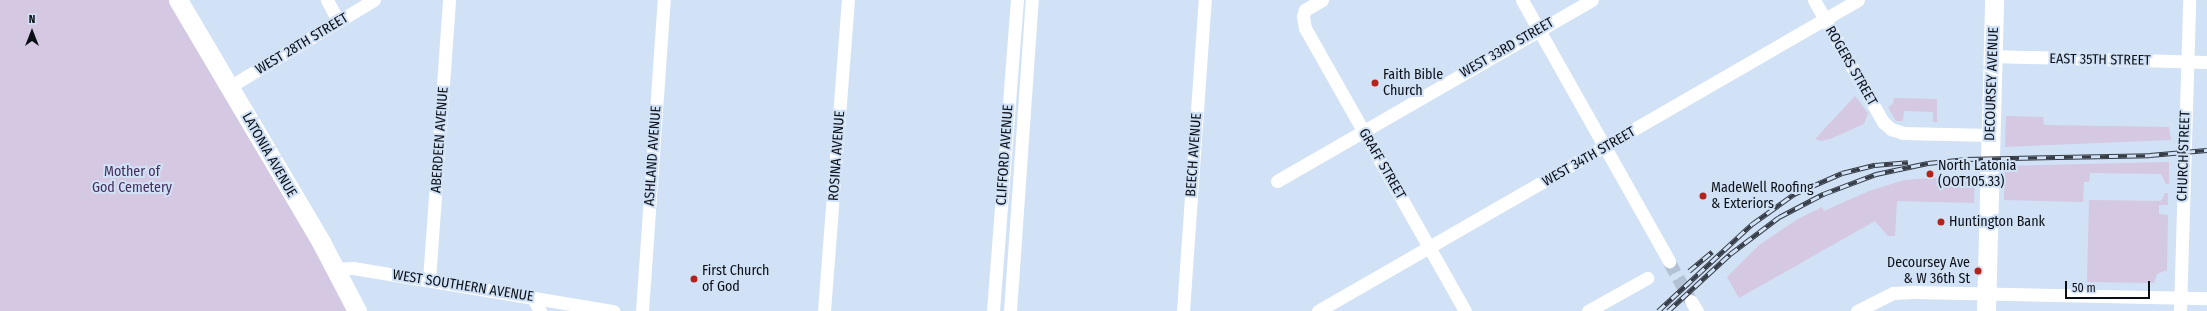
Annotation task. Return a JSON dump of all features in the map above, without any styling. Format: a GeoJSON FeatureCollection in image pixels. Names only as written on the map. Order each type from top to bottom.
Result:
{"type":"FeatureCollection","features":[{"type":"Feature","properties":{"kind":"street","name":"LATONIA AVENUE"},"geometry":{"type":"LineString","coordinates":[[178,0],[335,269],[357,311]]}},
{"type":"Feature","properties":{"kind":"street"},"geometry":{"type":"LineString","coordinates":[[327,0],[338,21]]}},
{"type":"Feature","properties":{"kind":"street","name":"WEST 28TH STREET"},"geometry":{"type":"LineString","coordinates":[[229,87],[374,0]]}},
{"type":"Feature","properties":{"kind":"street","name":"ABERDEEN AVENUE"},"geometry":{"type":"LineString","coordinates":[[429,280],[449,0]]}},
{"type":"Feature","properties":{"kind":"street","name":"ASHLAND AVENUE"},"geometry":{"type":"LineString","coordinates":[[642,311],[664,0]]}},
{"type":"Feature","properties":{"kind":"street","name":"ROSINA AVENUE"},"geometry":{"type":"LineString","coordinates":[[824,311],[848,0]]}},
{"type":"Feature","properties":{"kind":"street","name":"CLIFFORD AVENUE"},"geometry":{"type":"LineString","coordinates":[[993,311],[1017,0]]}},
{"type":"Feature","properties":{"kind":"street","name":"CLIFFORD AVENUE"},"geometry":{"type":"LineString","coordinates":[[1010,311],[1032,0]]}},
{"type":"Feature","properties":{"kind":"street","name":"BEECH AVENUE"},"geometry":{"type":"LineString","coordinates":[[1183,311],[1205,0]]}},
{"type":"Feature","properties":{"kind":"street","name":"GRAFF STREET"},"geometry":{"type":"LineString","coordinates":[[1322,0],[1305,10],[1303,16],[1305,28],[1465,311]]}},
{"type":"Feature","properties":{"kind":"street"},"geometry":{"type":"LineString","coordinates":[[1522,0],[1670,261]]}},
{"type":"Feature","properties":{"kind":"street","name":"WEST 33RD STREET"},"geometry":{"type":"LineString","coordinates":[[1277,181],[1592,0]]}},
{"type":"Feature","properties":{"kind":"street","name":"ROGERS STREET"},"geometry":{"type":"LineString","coordinates":[[1814,0],[1883,122],[1891,129],[1903,133],[1990,135]]}},
{"type":"Feature","properties":{"kind":"street","name":"WEST 34TH STREET"},"geometry":{"type":"LineString","coordinates":[[1318,311],[1858,0]]}},
{"type":"Feature","properties":{"kind":"street","name":"DECOURSEY AVENUE"},"geometry":{"type":"LineString","coordinates":[[1986,311],[1994,0]]}},
{"type":"Feature","properties":{"kind":"street","name":"CHURCH STREET"},"geometry":{"type":"LineString","coordinates":[[2180,311],[2189,0]]}},
{"type":"Feature","properties":{"kind":"street","name":"EAST 35TH STREET"},"geometry":{"type":"LineString","coordinates":[[1992,56],[2207,62]]}},
{"type":"Feature","properties":{"kind":"street","name":"WEST SOUTHERN AVENUE"},"geometry":{"type":"LineString","coordinates":[[335,269],[354,268],[613,311]]}},
{"type":"Feature","properties":{"kind":"street"},"geometry":{"type":"LineString","coordinates":[[1588,311],[1647,278]]}},
{"type":"Feature","properties":{"kind":"street"},"geometry":{"type":"LineString","coordinates":[[1857,311],[1879,299],[1899,292],[1986,292],[2207,298]]}},
{"type":"Feature","properties":{"kind":"street"},"geometry":{"type":"LineString","coordinates":[[533,298],[540,311]]}},
{"type":"Feature","properties":{"kind":"green space","name":"Mother of God Cemetery"},"geometry":{"type":"Polygon","coordinates":[[[0,0],[178,0],[357,311],[0,311],[0,0]]]}},
{"type":"Feature","properties":{"kind":"green space"},"geometry":{"type":"Polygon","coordinates":[[[1855,96],[1868,113],[1864,124],[1830,139],[1821,141],[1815,139],[1855,96]]]}},
{"type":"Feature","properties":{"kind":"green space"},"geometry":{"type":"Polygon","coordinates":[[[1894,98],[1937,99],[1937,122],[1933,122],[1933,112],[1904,111],[1903,121],[1896,121],[1888,107],[1893,104],[1894,98]]]}},
{"type":"Feature","properties":{"kind":"green space"},"geometry":{"type":"Polygon","coordinates":[[[2006,116],[2043,117],[2044,125],[2169,127],[2171,140],[2005,147],[2006,116]]]}},
{"type":"Feature","properties":{"kind":"green space"},"geometry":{"type":"Polygon","coordinates":[[[2169,162],[2169,184],[2166,184],[2161,174],[2090,173],[2089,182],[2084,182],[2083,202],[2004,200],[2005,166],[2169,162]]]}},
{"type":"Feature","properties":{"kind":"green space"},"geometry":{"type":"Polygon","coordinates":[[[1975,175],[1974,203],[1897,201],[1895,236],[1888,236],[1875,221],[1739,298],[1727,277],[1759,245],[1798,219],[1822,207],[1824,211],[1869,191],[1904,180],[1975,175]]]}},
{"type":"Feature","properties":{"kind":"green space"},"geometry":{"type":"Polygon","coordinates":[[[2165,193],[2168,193],[2168,205],[2159,205],[2159,214],[2168,215],[2167,270],[2157,274],[2154,283],[2087,282],[2089,200],[2161,201],[2165,193]]]}},
{"type":"Feature","properties":{"kind":"tunnel"},"geometry":{"type":"LineString","coordinates":[[1669,261],[1691,301]]}},
{"type":"Feature","properties":{"kind":"railway"},"geometry":{"type":"LineString","coordinates":[[1668,311],[1730,254],[1779,217],[1823,194],[1876,174],[1928,163],[1965,159],[2150,155],[2207,150]]}},
{"type":"Feature","properties":{"kind":"railway"},"geometry":{"type":"LineString","coordinates":[[1658,311],[1752,224],[1794,194],[1842,173],[1875,165],[1908,162]]}},
{"type":"Feature","properties":{"kind":"railway"},"geometry":{"type":"LineString","coordinates":[[1689,271],[1712,252]]}},
{"type":"Feature","properties":{"kind":"place","name":"Faith Bible Church"},"geometry":{"type":"Point","coordinates":[1375,83]}},
{"type":"Feature","properties":{"kind":"place","name":"North Latonia (OOT105.33)"},"geometry":{"type":"Point","coordinates":[1930,174]}},
{"type":"Feature","properties":{"kind":"place","name":"MadeWell Roofing & Exteriors"},"geometry":{"type":"Point","coordinates":[1703,196]}},
{"type":"Feature","properties":{"kind":"place","name":"Huntington Bank"},"geometry":{"type":"Point","coordinates":[1941,222]}},
{"type":"Feature","properties":{"kind":"place","name":"Decoursey Ave & W 36th St"},"geometry":{"type":"Point","coordinates":[1978,271]}},
{"type":"Feature","properties":{"kind":"place","name":"First Church of God"},"geometry":{"type":"Point","coordinates":[694,279]}}]}
